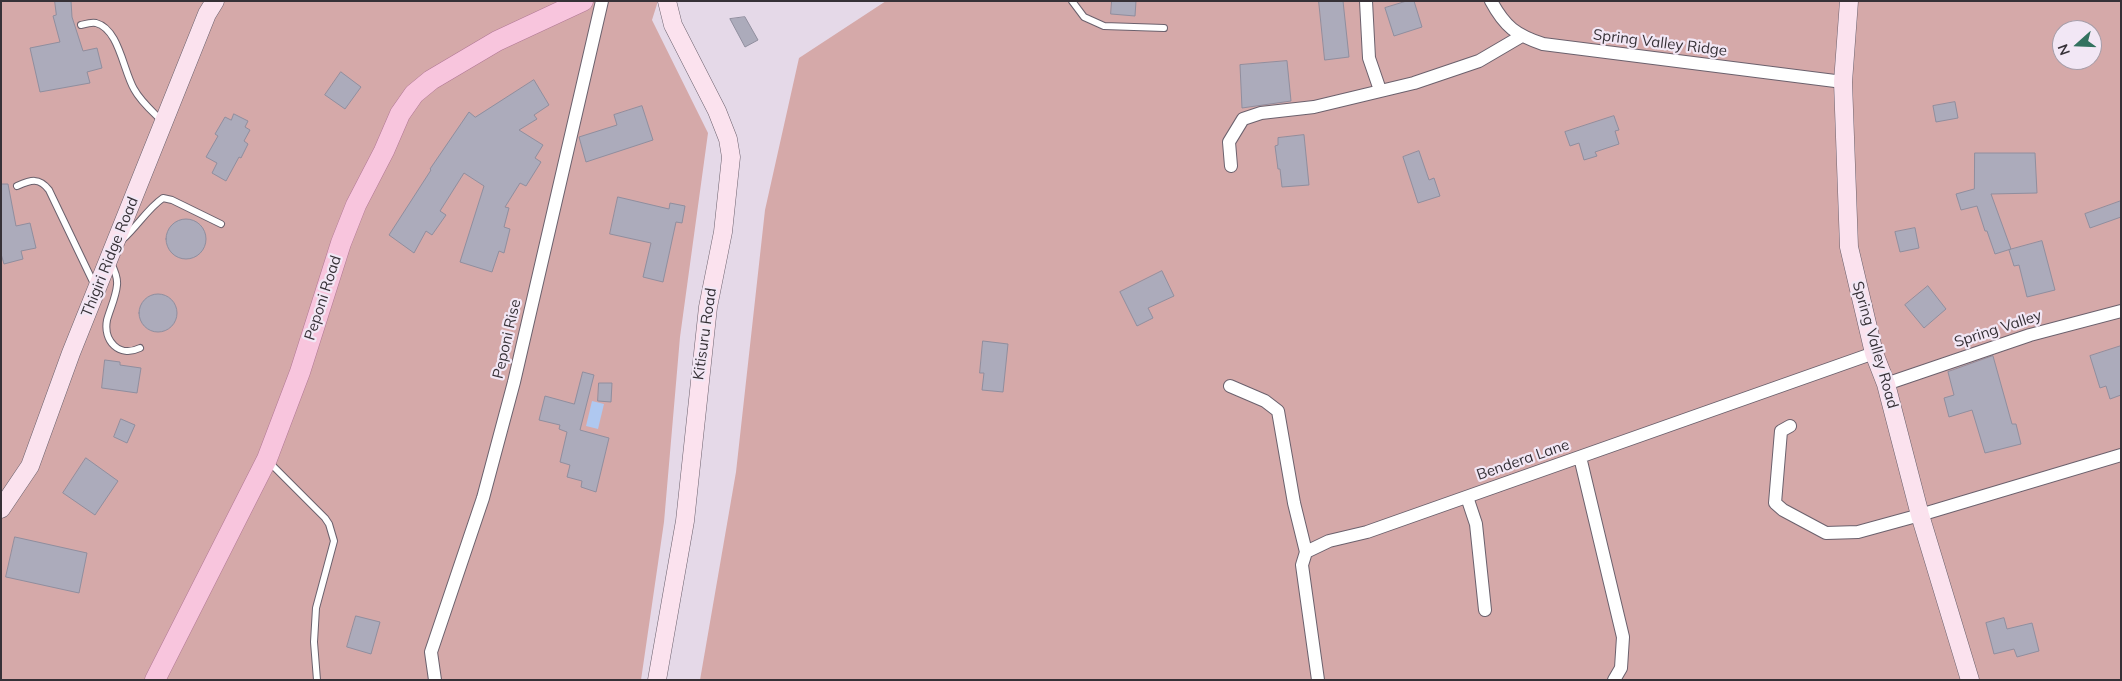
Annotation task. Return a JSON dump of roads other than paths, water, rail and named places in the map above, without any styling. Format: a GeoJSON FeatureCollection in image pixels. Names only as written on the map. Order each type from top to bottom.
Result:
{"type":"FeatureCollection","features":[{"type":"Feature","properties":{"kind":"main road","name":"Peponi Road"},"geometry":{"type":"LineString","coordinates":[[155,680],[267,459],[300,372],[341,242],[356,205],[384,152],[400,114],[414,94],[431,80],[497,41],[583,1]]}},
{"type":"Feature","properties":{"kind":"street","name":"Thigiri Ridge Road"},"geometry":{"type":"LineString","coordinates":[[1,509],[30,466],[71,353],[207,14],[215,1]]}},
{"type":"Feature","properties":{"kind":"street","name":"Peponi Rise"},"geometry":{"type":"LineString","coordinates":[[435,680],[431,652],[483,498],[514,382],[602,1]]}},
{"type":"Feature","properties":{"kind":"street","name":"Kitisuru Road"},"geometry":{"type":"LineString","coordinates":[[657,680],[685,521],[708,307],[723,232],[731,157],[728,139],[717,110],[673,25],[668,1]]}},
{"type":"Feature","properties":{"kind":"street"},"geometry":{"type":"LineString","coordinates":[[1366,1],[1369,58],[1380,90]]}},
{"type":"Feature","properties":{"kind":"street","name":"Spring Valley Ridge"},"geometry":{"type":"LineString","coordinates":[[1491,1],[1503,20],[1520,37],[1543,44],[1843,82]]}},
{"type":"Feature","properties":{"kind":"street","name":"Spring Valley Road"},"geometry":{"type":"LineString","coordinates":[[1849,1],[1843,82],[1849,247],[1874,353],[1886,384],[1920,515],[1970,680]]}},
{"type":"Feature","properties":{"kind":"street"},"geometry":{"type":"LineString","coordinates":[[1231,166],[1229,142],[1243,119],[1262,113],[1314,108],[1414,83],[1479,61],[1520,37]]}},
{"type":"Feature","properties":{"kind":"street","name":"Spring Valley"},"geometry":{"type":"LineString","coordinates":[[1886,384],[2030,334],[2121,311]]}},
{"type":"Feature","properties":{"kind":"street","name":"Bendera Lane"},"geometry":{"type":"LineString","coordinates":[[1306,552],[1329,541],[1367,532],[1874,353]]}},
{"type":"Feature","properties":{"kind":"street"},"geometry":{"type":"LineString","coordinates":[[1230,386],[1265,401],[1278,412],[1296,512],[1306,552],[1302,565],[1318,680]]}},
{"type":"Feature","properties":{"kind":"street"},"geometry":{"type":"LineString","coordinates":[[1790,426],[1781,431],[1775,503],[1783,510],[1826,533],[1858,532],[2121,455]]}},
{"type":"Feature","properties":{"kind":"street"},"geometry":{"type":"LineString","coordinates":[[1580,457],[1623,637],[1621,668],[1614,680]]}},
{"type":"Feature","properties":{"kind":"street"},"geometry":{"type":"LineString","coordinates":[[1467,496],[1476,524],[1485,610]]}},
{"type":"Feature","properties":{"kind":"lane"},"geometry":{"type":"LineString","coordinates":[[1072,1],[1084,17],[1104,26],[1164,28]]}},
{"type":"Feature","properties":{"kind":"lane"},"geometry":{"type":"LineString","coordinates":[[81,25],[94,23],[105,27],[112,36],[135,90],[143,102],[163,122]]}},
{"type":"Feature","properties":{"kind":"lane"},"geometry":{"type":"LineString","coordinates":[[17,186],[30,180],[35,180],[43,183],[49,190],[97,289]]}},
{"type":"Feature","properties":{"kind":"lane"},"geometry":{"type":"LineString","coordinates":[[140,348],[131,352],[124,352],[112,344],[107,327],[117,286],[111,253],[132,232],[156,202],[163,198],[172,200],[221,224]]}},
{"type":"Feature","properties":{"kind":"lane"},"geometry":{"type":"LineString","coordinates":[[267,459],[326,518],[330,524],[334,541],[316,608],[314,642],[317,680]]}},
{"type":"Feature","properties":{"kind":"water"},"geometry":{"type":"Polygon","coordinates":[[[592,401],[604,404],[598,429],[586,426],[592,401]]]}}]}
